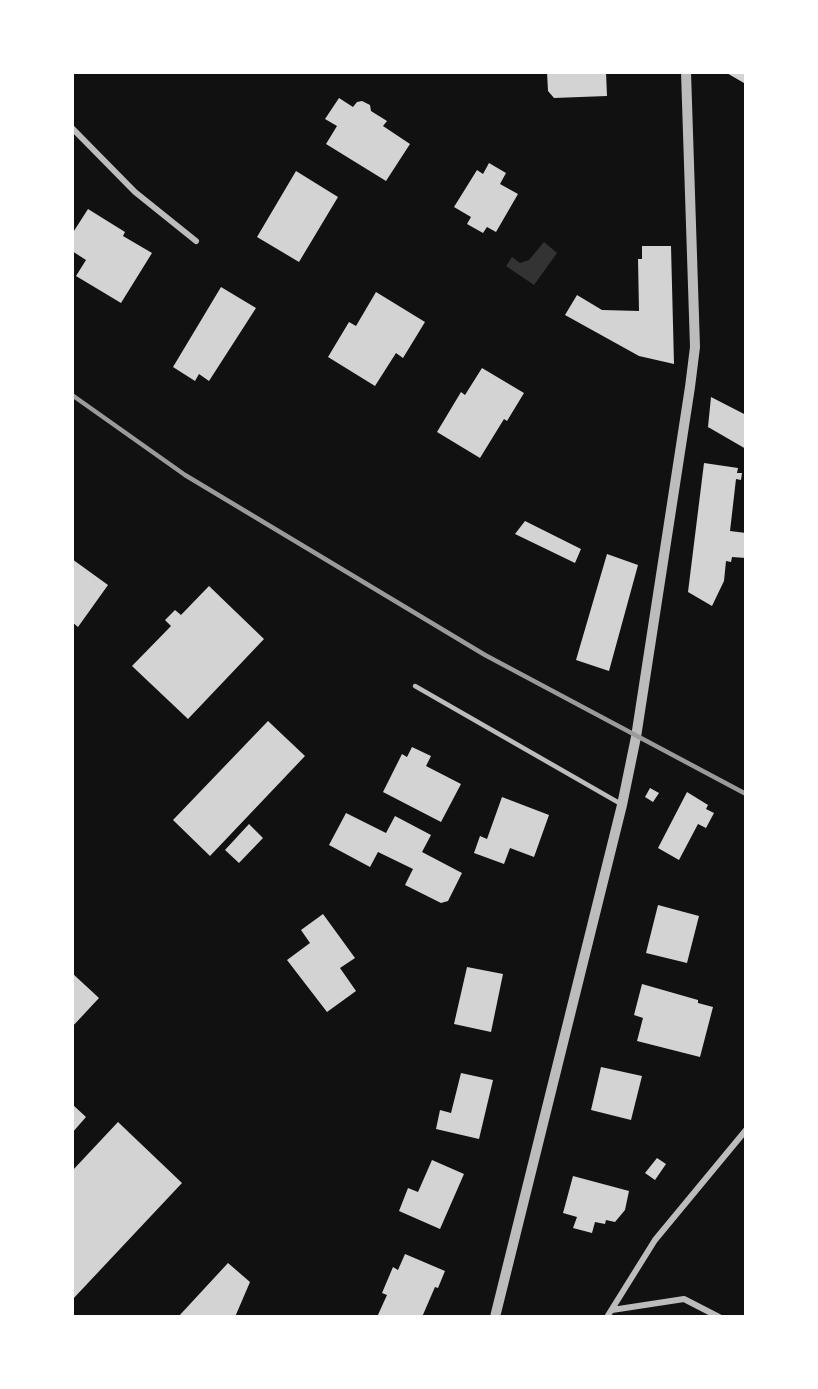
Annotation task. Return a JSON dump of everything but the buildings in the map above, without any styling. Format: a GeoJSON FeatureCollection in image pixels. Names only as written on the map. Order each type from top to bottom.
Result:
{"type":"FeatureCollection","features":[{"type":"Feature","properties":{"kind":"street"},"geometry":{"type":"LineString","coordinates":[[495,1317],[622,805],[636,736],[695,347],[686,72]]}},
{"type":"Feature","properties":{"kind":"street"},"geometry":{"type":"LineString","coordinates":[[72,128],[135,192],[196,241]]}},
{"type":"Feature","properties":{"kind":"street"},"geometry":{"type":"LineString","coordinates":[[607,1317],[655,1239],[746,1130]]}},
{"type":"Feature","properties":{"kind":"street"},"geometry":{"type":"LineString","coordinates":[[612,1310],[684,1299],[718,1317]]}},
{"type":"Feature","properties":{"kind":"lane"},"geometry":{"type":"LineString","coordinates":[[415,686],[622,805]]}},
{"type":"Feature","properties":{"kind":"shaded area"},"geometry":{"type":"Polygon","coordinates":[[[544,242],[557,253],[534,285],[506,266],[512,257],[520,263],[529,260],[544,242]]]}},
{"type":"Feature","properties":{"kind":"railway"},"geometry":{"type":"LineString","coordinates":[[72,395],[185,475],[485,655],[746,794]]}}]}
